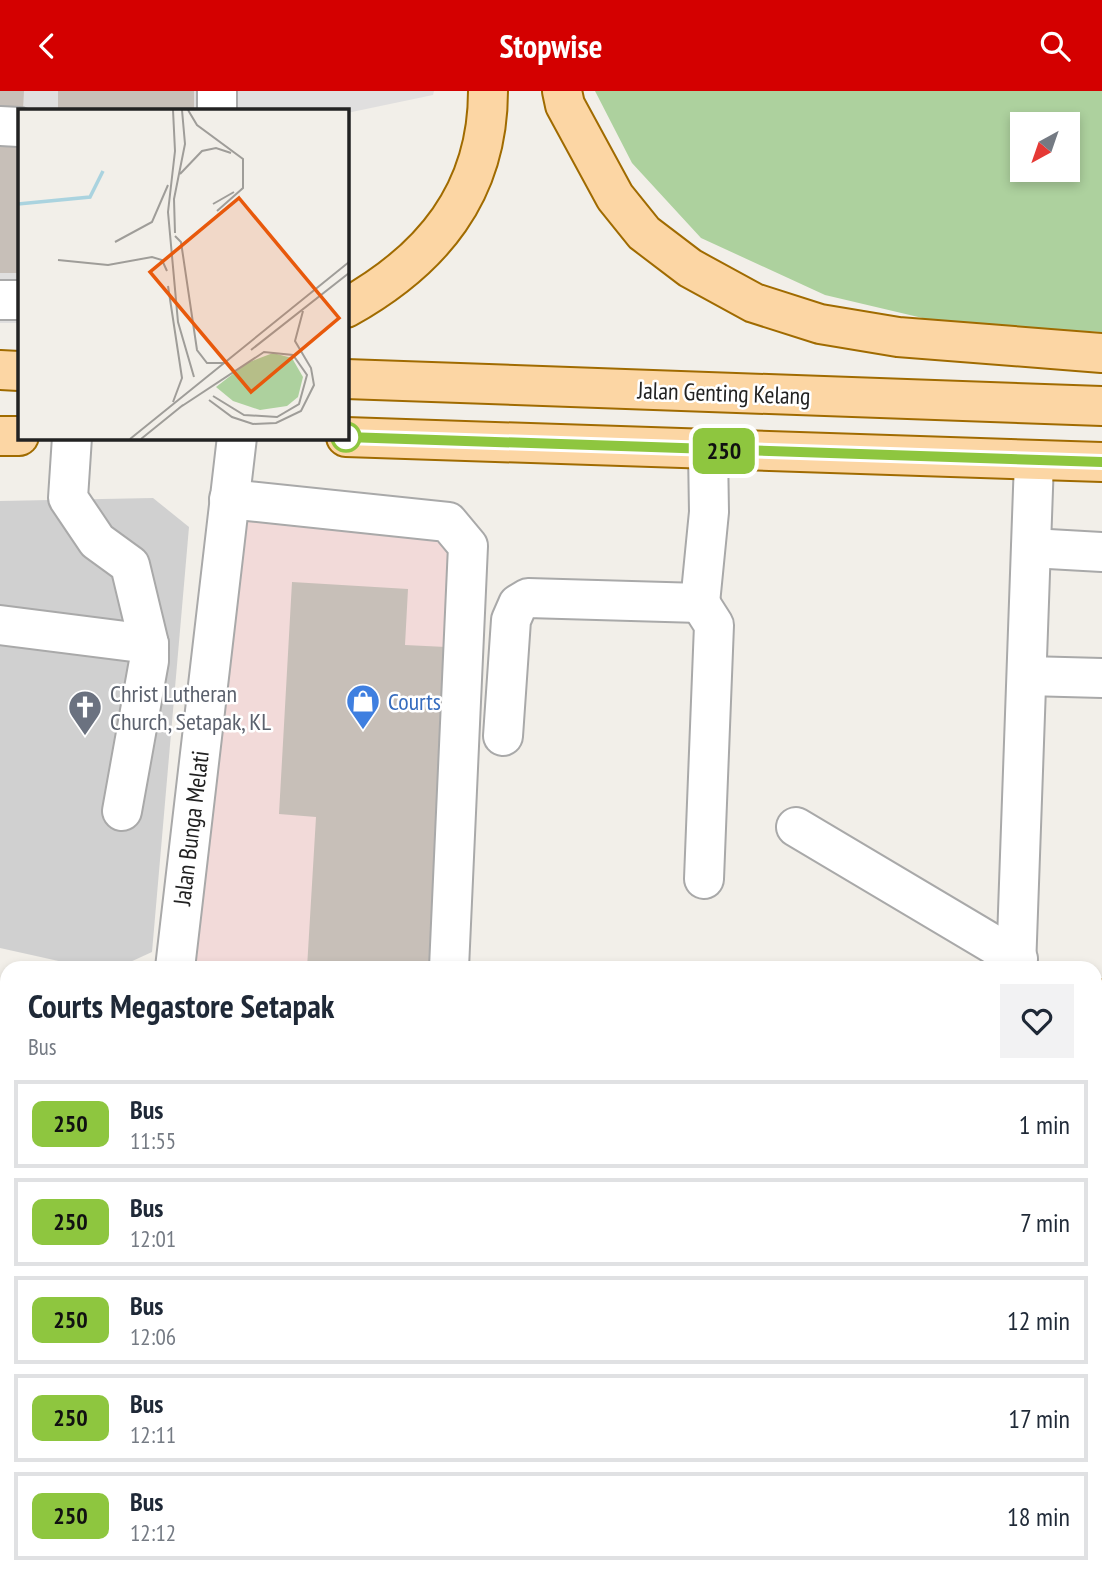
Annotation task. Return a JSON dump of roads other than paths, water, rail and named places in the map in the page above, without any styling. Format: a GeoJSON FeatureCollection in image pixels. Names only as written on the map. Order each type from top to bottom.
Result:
{"type":"FeatureCollection","features":[{"type":"Feature","properties":{"kind":"main road"},"geometry":{"type":"LineString","coordinates":[[348,307],[377,291],[412,264],[443,230],[466,194],[483,151],[488,91]]}},
{"type":"Feature","properties":{"kind":"main road"},"geometry":{"type":"LineString","coordinates":[[562,91],[565,105],[615,197],[644,233],[690,268],[754,303],[820,324],[898,337],[1102,353]]}},
{"type":"Feature","properties":{"kind":"main road"},"geometry":{"type":"LineString","coordinates":[[0,370],[18,371]]}},
{"type":"Feature","properties":{"kind":"main road","name":"Jalan Genting Kelang"},"geometry":{"type":"LineString","coordinates":[[348,379],[1102,406]]}},
{"type":"Feature","properties":{"kind":"main road"},"geometry":{"type":"LineString","coordinates":[[0,436],[18,436]]}},
{"type":"Feature","properties":{"kind":"main road"},"geometry":{"type":"LineString","coordinates":[[348,437],[1102,462]]}},
{"type":"Feature","properties":{"kind":"street"},"geometry":{"type":"LineString","coordinates":[[217,91],[217,109]]}},
{"type":"Feature","properties":{"kind":"street"},"geometry":{"type":"LineString","coordinates":[[0,126],[18,127]]}},
{"type":"Feature","properties":{"kind":"street"},"geometry":{"type":"LineString","coordinates":[[0,300],[18,300]]}},
{"type":"Feature","properties":{"kind":"street"},"geometry":{"type":"LineString","coordinates":[[72,439],[68,498],[97,541],[130,565],[149,644],[122,811]]}},
{"type":"Feature","properties":{"kind":"street","name":"Jalan Bunga Melati"},"geometry":{"type":"LineString","coordinates":[[176,961],[237,439]]}},
{"type":"Feature","properties":{"kind":"street"},"geometry":{"type":"LineString","coordinates":[[704,879],[714,625],[700,603],[709,512],[708,451]]}},
{"type":"Feature","properties":{"kind":"street"},"geometry":{"type":"LineString","coordinates":[[1017,961],[1034,461]]}},
{"type":"Feature","properties":{"kind":"street"},"geometry":{"type":"LineString","coordinates":[[229,499],[448,522],[468,546],[449,961]]}},
{"type":"Feature","properties":{"kind":"street"},"geometry":{"type":"LineString","coordinates":[[1031,548],[1102,552]]}},
{"type":"Feature","properties":{"kind":"street"},"geometry":{"type":"LineString","coordinates":[[503,736],[511,620],[518,604],[528,598],[700,603]]}},
{"type":"Feature","properties":{"kind":"street"},"geometry":{"type":"LineString","coordinates":[[0,625],[149,644]]}},
{"type":"Feature","properties":{"kind":"street"},"geometry":{"type":"LineString","coordinates":[[1027,676],[1102,678]]}},
{"type":"Feature","properties":{"kind":"street"},"geometry":{"type":"LineString","coordinates":[[796,827],[1014,961]]}},
{"type":"Feature","properties":{"kind":"place","name":"Courts"},"geometry":{"type":"Point","coordinates":[363,731]}},
{"type":"Feature","properties":{"kind":"place","name":"Christ Lutheran Church, Setapak, KL"},"geometry":{"type":"Point","coordinates":[85,737]}}]}
